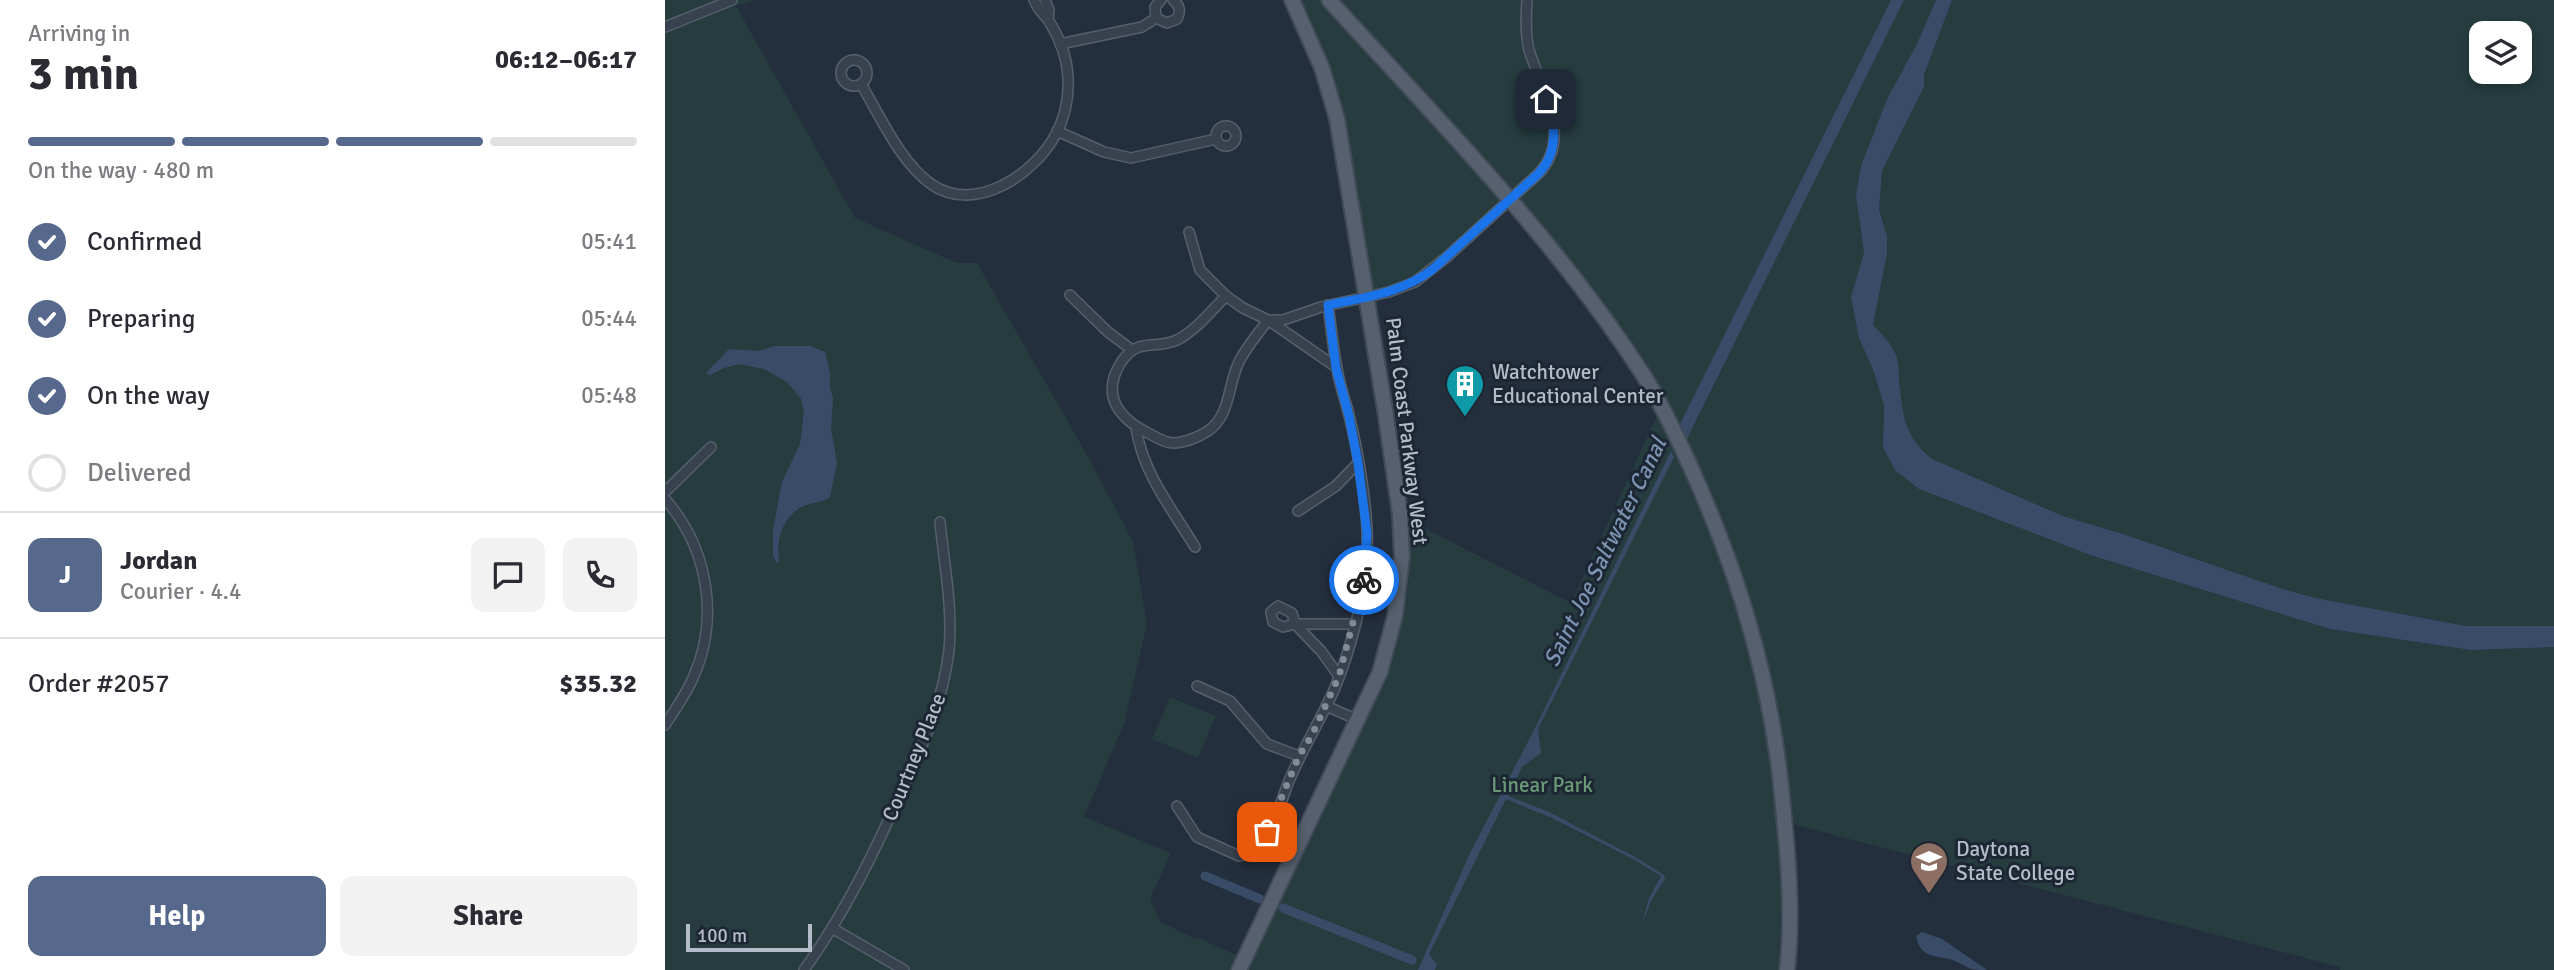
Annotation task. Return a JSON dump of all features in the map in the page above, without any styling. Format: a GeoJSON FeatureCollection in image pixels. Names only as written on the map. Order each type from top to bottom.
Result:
{"type":"FeatureCollection","features":[{"type":"Feature","properties":{"kind":"main road","name":"Palm Coast Parkway West"},"geometry":{"type":"LineString","coordinates":[[1239,970],[1380,672],[1400,584],[1401,514],[1337,119],[1322,68],[1292,0]]}},
{"type":"Feature","properties":{"kind":"main road"},"geometry":{"type":"LineString","coordinates":[[1329,0],[1510,198],[1578,282],[1645,377],[1690,465],[1725,544],[1757,651],[1775,730],[1790,879],[1787,970]]}},
{"type":"Feature","properties":{"kind":"street"},"geometry":{"type":"LineString","coordinates":[[665,27],[732,0]]}},
{"type":"Feature","properties":{"kind":"street"},"geometry":{"type":"LineString","coordinates":[[861,85],[914,169],[933,186],[952,194],[976,194],[1009,182],[1036,162],[1057,131],[1066,104],[1066,61],[1048,19],[1040,13],[1034,0]]}},
{"type":"Feature","properties":{"kind":"street"},"geometry":{"type":"LineString","coordinates":[[1045,0],[1049,10],[1048,19]]}},
{"type":"Feature","properties":{"kind":"street"},"geometry":{"type":"LineString","coordinates":[[1156,18],[1155,6],[1161,0]]}},
{"type":"Feature","properties":{"kind":"street"},"geometry":{"type":"LineString","coordinates":[[1156,18],[1167,23],[1177,19],[1179,11],[1173,0]]}},
{"type":"Feature","properties":{"kind":"street"},"geometry":{"type":"LineString","coordinates":[[1268,320],[1283,320],[1328,305],[1368,298],[1399,289],[1421,278],[1545,166],[1552,153],[1555,136],[1553,117],[1527,42],[1527,0]]}},
{"type":"Feature","properties":{"kind":"street"},"geometry":{"type":"LineString","coordinates":[[1060,44],[1142,27],[1156,18]]}},
{"type":"Feature","properties":{"kind":"street"},"geometry":{"type":"LineString","coordinates":[[1057,131],[1104,152],[1131,158],[1216,139]]}},
{"type":"Feature","properties":{"kind":"street"},"geometry":{"type":"LineString","coordinates":[[1189,232],[1200,270],[1209,282],[1336,368]]}},
{"type":"Feature","properties":{"kind":"street"},"geometry":{"type":"LineString","coordinates":[[1070,295],[1108,332],[1132,350]]}},
{"type":"Feature","properties":{"kind":"street"},"geometry":{"type":"LineString","coordinates":[[1226,296],[1195,328],[1178,340],[1167,344],[1142,345],[1132,350],[1119,366],[1113,390],[1117,409],[1124,419],[1162,440],[1174,443],[1197,437],[1212,429],[1224,408],[1240,359],[1268,320]]}},
{"type":"Feature","properties":{"kind":"street"},"geometry":{"type":"LineString","coordinates":[[1177,806],[1197,837],[1231,853],[1245,855],[1262,844],[1299,756],[1327,706],[1339,676],[1363,586],[1367,550],[1358,463],[1336,368],[1328,305]]}},
{"type":"Feature","properties":{"kind":"street"},"geometry":{"type":"LineString","coordinates":[[1136,427],[1140,451],[1147,468],[1195,547]]}},
{"type":"Feature","properties":{"kind":"street"},"geometry":{"type":"LineString","coordinates":[[665,492],[711,447]]}},
{"type":"Feature","properties":{"kind":"street"},"geometry":{"type":"LineString","coordinates":[[1298,511],[1336,486],[1358,463]]}},
{"type":"Feature","properties":{"kind":"street"},"geometry":{"type":"LineString","coordinates":[[665,499],[678,515],[696,548],[705,581],[708,608],[699,664],[665,725]]}},
{"type":"Feature","properties":{"kind":"street","name":"Courtney Place"},"geometry":{"type":"LineString","coordinates":[[804,970],[832,928],[877,846],[929,732],[940,698],[947,661],[950,621],[940,522]]}},
{"type":"Feature","properties":{"kind":"street"},"geometry":{"type":"LineString","coordinates":[[1339,676],[1321,651],[1295,624],[1354,624]]}},
{"type":"Feature","properties":{"kind":"street"},"geometry":{"type":"LineString","coordinates":[[1197,686],[1230,702],[1267,744],[1299,756]]}},
{"type":"Feature","properties":{"kind":"street"},"geometry":{"type":"LineString","coordinates":[[1327,706],[1358,720]]}},
{"type":"Feature","properties":{"kind":"street"},"geometry":{"type":"LineString","coordinates":[[832,928],[904,970]]}},
{"type":"Feature","properties":{"kind":"green space"},"geometry":{"type":"Polygon","coordinates":[[[665,0],[757,0],[736,6],[855,218],[957,263],[977,263],[1091,462],[1133,542],[1147,624],[1124,724],[1084,817],[1171,853],[1150,899],[1161,922],[1240,957],[1233,970],[665,970],[665,0]]]}},
{"type":"Feature","properties":{"kind":"green space"},"geometry":{"type":"Polygon","coordinates":[[[1298,0],[1323,0],[1503,198],[1436,263],[1403,284],[1371,293],[1363,226],[1344,124],[1298,0]]]}},
{"type":"Feature","properties":{"kind":"green space"},"geometry":{"type":"Polygon","coordinates":[[[1335,0],[1891,0],[1679,426],[1665,395],[1520,198],[1486,166],[1335,0]]]}},
{"type":"Feature","properties":{"kind":"green space"},"geometry":{"type":"Polygon","coordinates":[[[1904,0],[1936,0],[1856,196],[1864,253],[1874,372],[1884,406],[1883,447],[2093,556],[2330,629],[2471,650],[2554,647],[2554,970],[2340,970],[2340,967],[1788,823],[1780,730],[1685,443],[1904,0]]]}},
{"type":"Feature","properties":{"kind":"green space"},"geometry":{"type":"Polygon","coordinates":[[[1952,0],[2554,0],[2554,626],[2466,626],[2315,598],[2063,516],[1931,459],[1910,435],[1873,325],[1887,254],[1884,222],[1879,210],[1882,171],[1924,87],[1924,75],[1952,0]]]}},
{"type":"Feature","properties":{"kind":"green space","name":"Linear Park"},"geometry":{"type":"Polygon","coordinates":[[[1659,412],[1709,521],[1731,582],[1763,712],[1782,859],[1779,970],[1244,970],[1381,686],[1406,599],[1410,521],[1571,603],[1659,412]]]}},
{"type":"Feature","properties":{"kind":"green space"},"geometry":{"type":"Polygon","coordinates":[[[1170,697],[1216,716],[1198,758],[1152,739],[1170,697]]]}},
{"type":"Feature","properties":{"kind":"water"},"geometry":{"type":"Polygon","coordinates":[[[1891,0],[1904,0],[1685,443],[1679,426],[1891,0]]]}},
{"type":"Feature","properties":{"kind":"water"},"geometry":{"type":"Polygon","coordinates":[[[1936,0],[1952,0],[1924,75],[1924,87],[1882,171],[1879,210],[1887,236],[1887,254],[1873,325],[1896,355],[1904,415],[1910,433],[1923,450],[1932,459],[2063,516],[2280,588],[2315,598],[2466,626],[2554,626],[2554,647],[2471,650],[2330,629],[2093,556],[1919,489],[1895,470],[1883,447],[1884,406],[1874,372],[1859,338],[1851,297],[1864,253],[1856,196],[1861,166],[1887,99],[1916,46],[1936,0]]]}},
{"type":"Feature","properties":{"kind":"water"},"geometry":{"type":"Polygon","coordinates":[[[775,346],[810,346],[825,352],[833,398],[831,428],[837,463],[830,497],[803,506],[785,523],[780,537],[777,563],[773,556],[773,530],[782,482],[800,444],[804,412],[801,399],[787,382],[764,369],[739,364],[709,375],[706,373],[729,349],[759,351],[775,346]]]}},
{"type":"Feature","properties":{"kind":"water"},"geometry":{"type":"Polygon","coordinates":[[[1671,451],[1674,457],[1538,729],[1541,753],[1522,767],[1508,796],[1549,812],[1637,858],[1664,875],[1665,879],[1652,899],[1642,924],[1649,898],[1661,876],[1552,818],[1506,799],[1429,954],[1437,965],[1435,970],[1418,970],[1470,853],[1535,728],[1671,451]]]}},
{"type":"Feature","properties":{"kind":"water"},"geometry":{"type":"Polygon","coordinates":[[[1922,932],[1942,939],[1987,970],[1972,969],[1926,953],[1918,944],[1916,936],[1922,932]]]}},
{"type":"Feature","properties":{"kind":"waterway"},"geometry":{"type":"LineString","coordinates":[[1205,876],[1260,899]]}},
{"type":"Feature","properties":{"kind":"waterway"},"geometry":{"type":"LineString","coordinates":[[1283,908],[1412,960]]}},
{"type":"Feature","properties":{"kind":"way so far"},"geometry":{"type":"LineString","coordinates":[[1267,832],[1299,756],[1334,690],[1364,580]]}},
{"type":"Feature","properties":{"kind":"place","name":"Watchtower Educational Center"},"geometry":{"type":"Point","coordinates":[1465,418]}},
{"type":"Feature","properties":{"kind":"place","name":"Daytona State College"},"geometry":{"type":"Point","coordinates":[1929,895]}},
{"type":"Feature","properties":{"kind":"route"},"geometry":{"type":"LineString","coordinates":[[1364,580],[1367,533],[1358,463],[1336,368],[1328,305],[1368,298],[1415,282],[1433,269],[1538,174],[1549,161],[1555,136],[1553,117],[1546,99]]}},
{"type":"Feature","properties":{"kind":"water label","name":"Saint Joe Saltwater Canal"},"geometry":{"type":"Point","coordinates":[1605,552]}}]}
